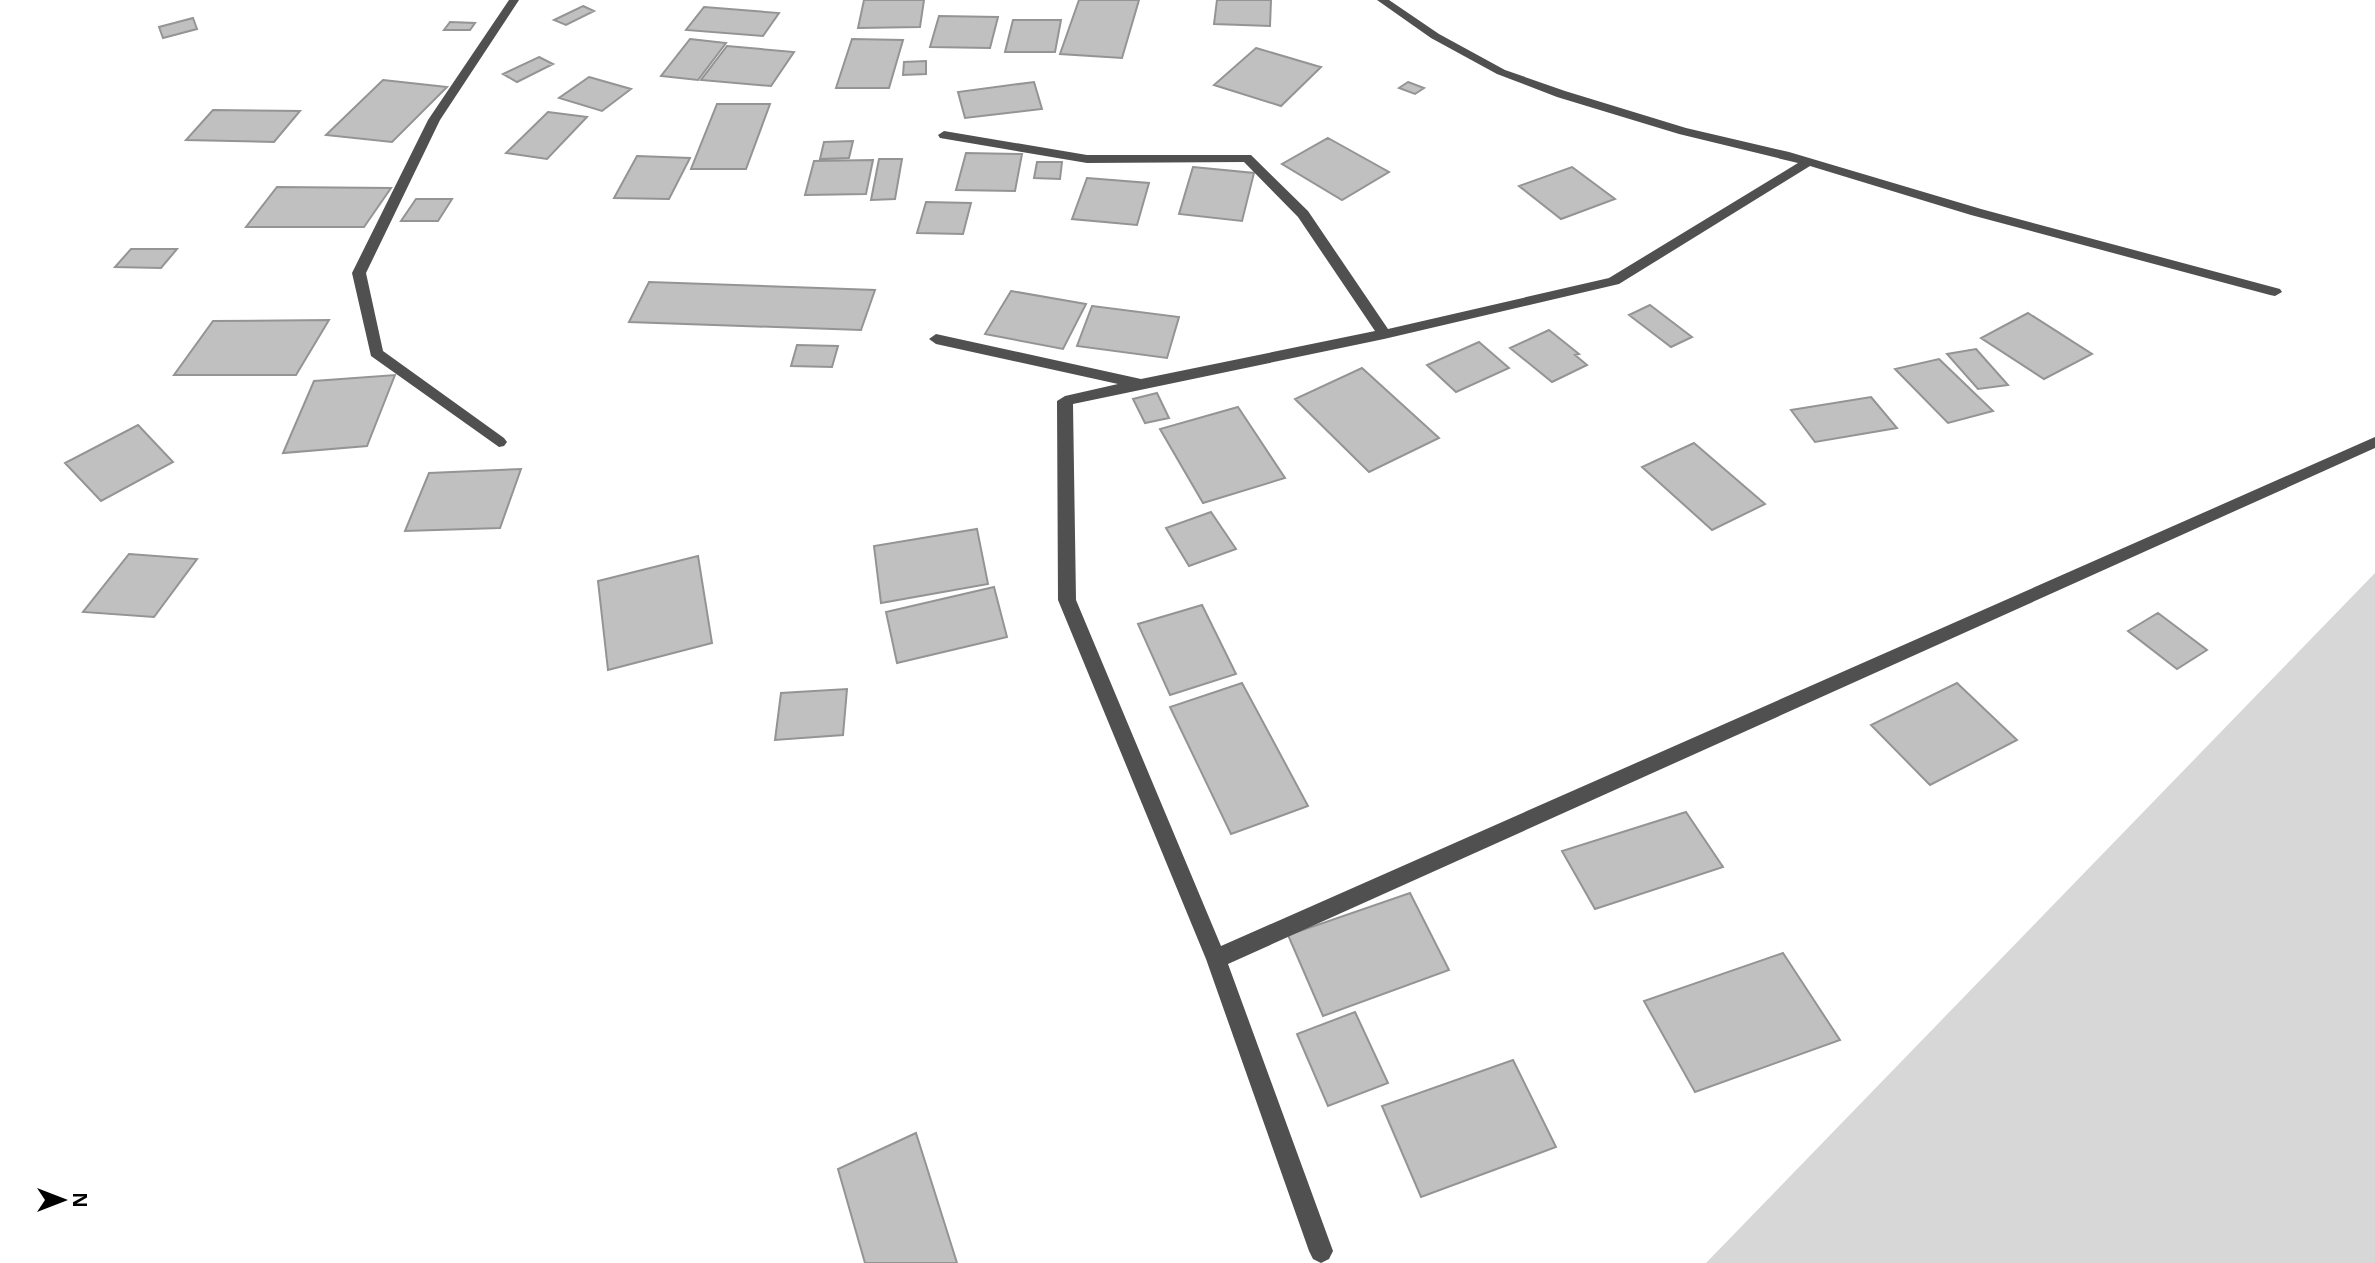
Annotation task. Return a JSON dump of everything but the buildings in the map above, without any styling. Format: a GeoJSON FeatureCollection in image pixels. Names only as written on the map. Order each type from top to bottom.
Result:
{"type":"FeatureCollection","features":[{"type":"Feature","properties":{"kind":"street"},"geometry":{"type":"LineString","coordinates":[[499,442],[376,353],[359,273],[434,120],[514,0]]}},
{"type":"Feature","properties":{"kind":"street"},"geometry":{"type":"LineString","coordinates":[[1382,0],[1435,36],[1501,72],[1561,94],[1683,131],[1808,162],[1976,212],[2275,292]]}},
{"type":"Feature","properties":{"kind":"street"},"geometry":{"type":"LineString","coordinates":[[944,135],[1087,159],[1247,158],[1303,214],[1384,334]]}},
{"type":"Feature","properties":{"kind":"street"},"geometry":{"type":"LineString","coordinates":[[1321,1251],[1216,959],[1067,600],[1065,401],[1384,334],[1614,281],[1808,162]]}},
{"type":"Feature","properties":{"kind":"street"},"geometry":{"type":"LineString","coordinates":[[936,339],[1141,384]]}},
{"type":"Feature","properties":{"kind":"street"},"geometry":{"type":"LineString","coordinates":[[1216,959],[2375,442]]}},
{"type":"Feature","properties":{"kind":"shaded area"},"geometry":{"type":"Polygon","coordinates":[[[2375,573],[2375,1263],[1706,1263],[2375,573]]]}}]}
